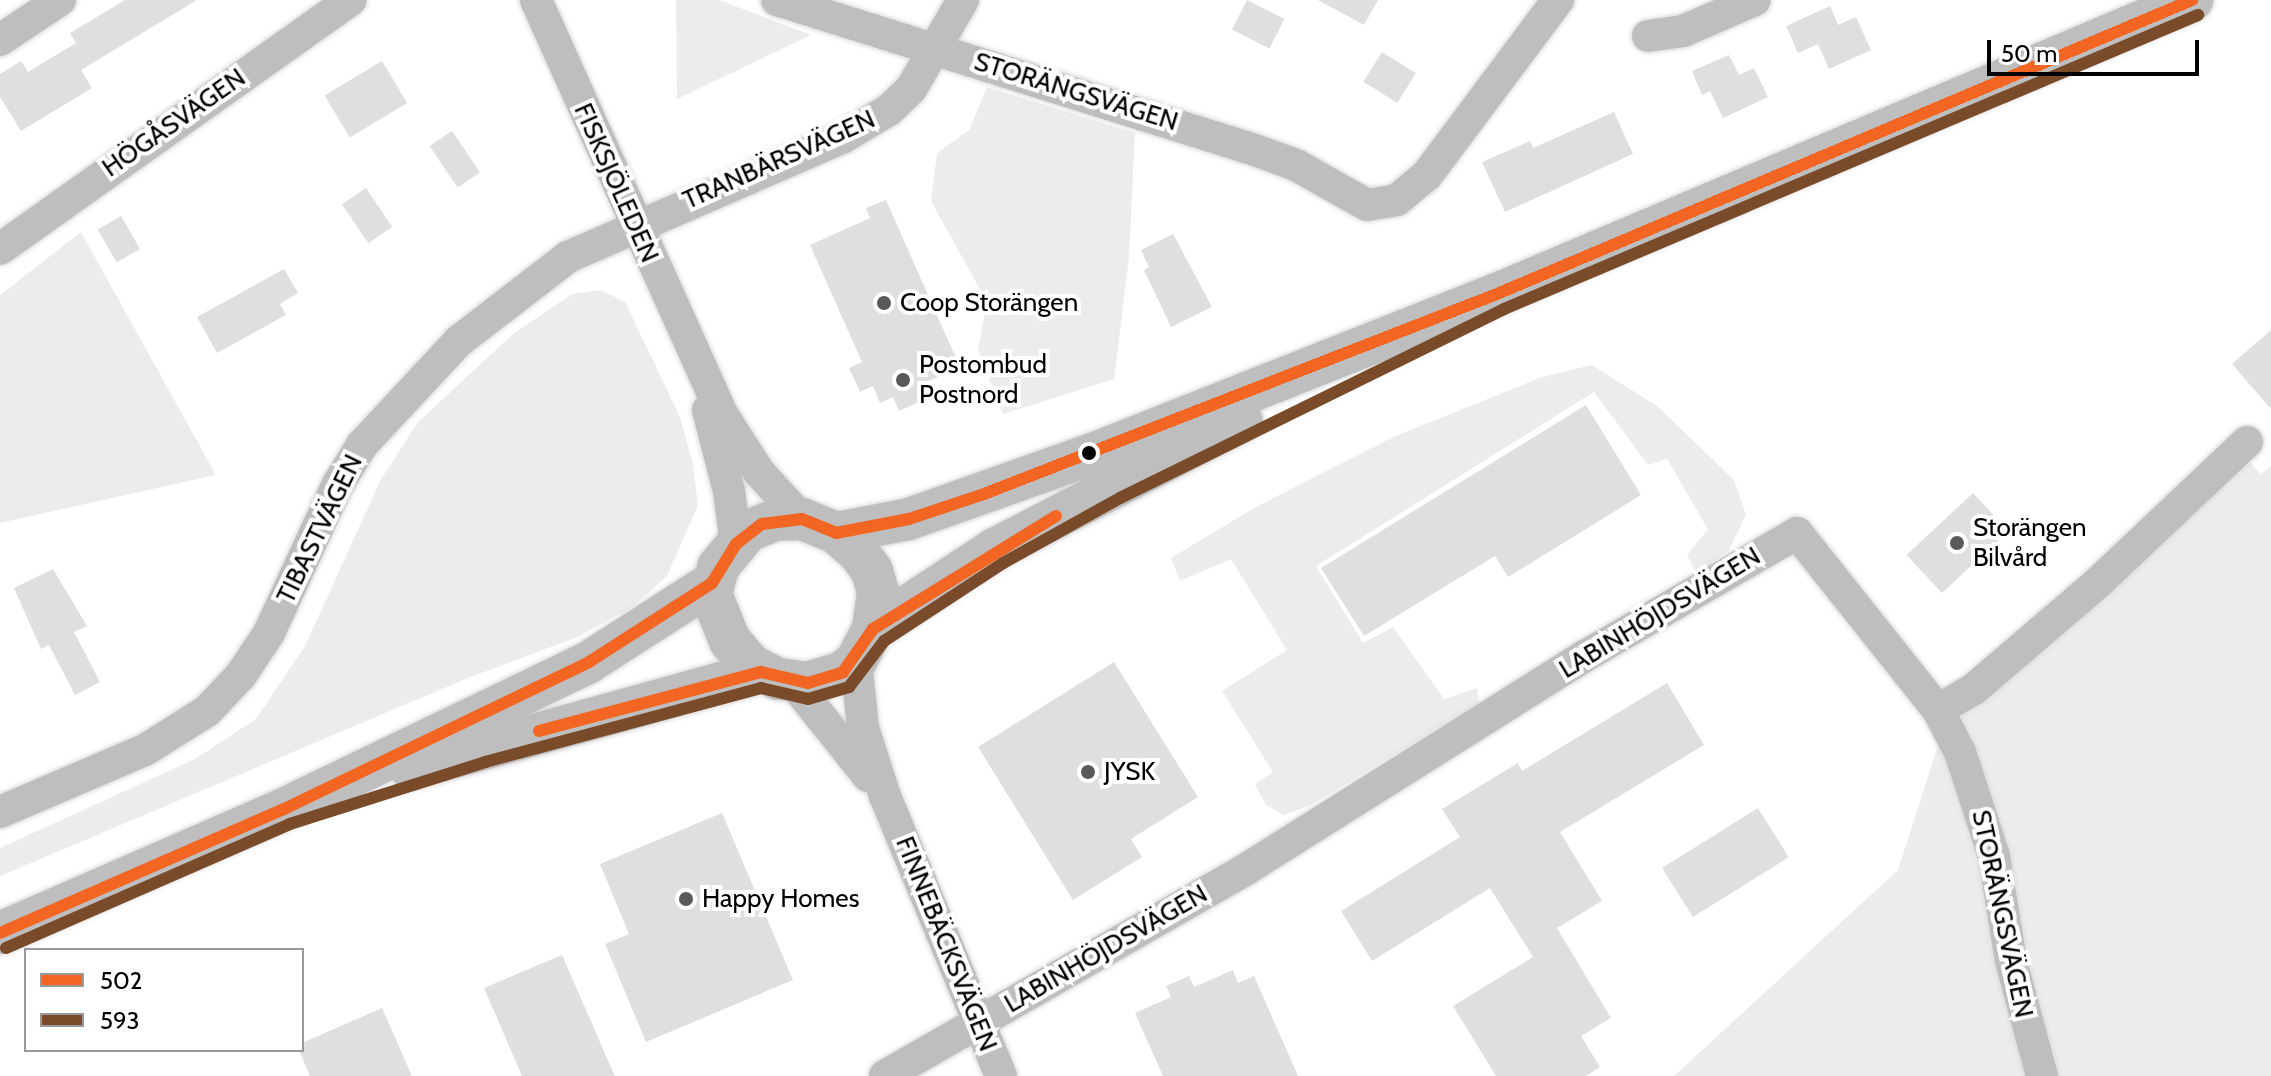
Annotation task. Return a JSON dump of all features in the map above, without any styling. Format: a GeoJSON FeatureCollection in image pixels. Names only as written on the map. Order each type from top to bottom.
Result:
{"type":"FeatureCollection","features":[{"type":"Feature","properties":{"kind":"main road"},"geometry":{"type":"LineString","coordinates":[[0,933],[284,809],[589,662],[712,583],[736,544],[762,524],[819,526],[909,519],[984,494],[1497,294],[2192,0]]}},
{"type":"Feature","properties":{"kind":"main road"},"geometry":{"type":"LineString","coordinates":[[284,809],[481,747],[777,676],[825,679],[864,645],[995,549],[1113,484],[1497,294]]}},
{"type":"Feature","properties":{"kind":"main road"},"geometry":{"type":"LineString","coordinates":[[819,526],[872,571],[878,592],[864,645]]}},
{"type":"Feature","properties":{"kind":"main road"},"geometry":{"type":"LineString","coordinates":[[712,583],[715,610],[730,641],[777,676]]}},
{"type":"Feature","properties":{"kind":"street"},"geometry":{"type":"LineString","coordinates":[[0,40],[60,0]]}},
{"type":"Feature","properties":{"kind":"street","name":"HÖGÅSVÄGEN"},"geometry":{"type":"LineString","coordinates":[[0,249],[350,0]]}},
{"type":"Feature","properties":{"kind":"street","name":"FISKSJÖLEDEN"},"geometry":{"type":"LineString","coordinates":[[536,0],[697,365],[759,472],[819,526]]}},
{"type":"Feature","properties":{"kind":"street","name":"STORÄNGSVÄGEN"},"geometry":{"type":"LineString","coordinates":[[777,0],[1255,150],[1296,165],[1367,205],[1397,200],[1427,175],[1558,0]]}},
{"type":"Feature","properties":{"kind":"street","name":"TRANBÄRSVÄGEN"},"geometry":{"type":"LineString","coordinates":[[634,225],[842,138],[889,110],[911,89],[931,48],[963,0]]}},
{"type":"Feature","properties":{"kind":"street"},"geometry":{"type":"LineString","coordinates":[[1648,36],[1683,31],[1755,0]]}},
{"type":"Feature","properties":{"kind":"street","name":"TIBASTVÄGEN"},"geometry":{"type":"LineString","coordinates":[[0,812],[145,750],[207,711],[241,675],[269,633],[338,484],[399,400],[516,294],[568,257],[634,225]]}},
{"type":"Feature","properties":{"kind":"street","name":"FISKSJÖLEDEN"},"geometry":{"type":"LineString","coordinates":[[697,365],[729,491],[736,544]]}},
{"type":"Feature","properties":{"kind":"street"},"geometry":{"type":"LineString","coordinates":[[1938,710],[1974,689],[2101,580],[2247,442]]}},
{"type":"Feature","properties":{"kind":"street","name":"LABINHÖJDSVÄGEN"},"geometry":{"type":"LineString","coordinates":[[978,1022],[1248,868],[1585,656],[1797,533],[1938,710]]}},
{"type":"Feature","properties":{"kind":"street","name":"FINNEBÄCKSVÄGEN"},"geometry":{"type":"LineString","coordinates":[[864,645],[863,728],[892,812],[1001,1076]]}},
{"type":"Feature","properties":{"kind":"street","name":"FINNEBÄCKSVÄGEN"},"geometry":{"type":"LineString","coordinates":[[777,676],[852,751],[892,812]]}},
{"type":"Feature","properties":{"kind":"street","name":"STORÄNGSVÄGEN"},"geometry":{"type":"LineString","coordinates":[[1938,710],[1979,802],[1994,856],[2026,1027],[2042,1076]]}},
{"type":"Feature","properties":{"kind":"street"},"geometry":{"type":"LineString","coordinates":[[885,1076],[978,1022]]}},
{"type":"Feature","properties":{"kind":"shaded area"},"geometry":{"type":"Polygon","coordinates":[[[676,0],[719,0],[811,35],[677,99],[676,0]]]}},
{"type":"Feature","properties":{"kind":"shaded area"},"geometry":{"type":"Polygon","coordinates":[[[987,87],[1135,133],[1129,257],[1114,379],[1003,414],[978,350],[987,302],[931,201],[937,153],[969,130],[987,87]]]}},
{"type":"Feature","properties":{"kind":"shaded area"},"geometry":{"type":"Polygon","coordinates":[[[81,232],[216,475],[0,523],[0,295],[81,232]]]}},
{"type":"Feature","properties":{"kind":"shaded area"},"geometry":{"type":"Polygon","coordinates":[[[601,290],[625,302],[680,417],[693,464],[698,505],[667,576],[631,608],[575,638],[468,678],[0,876],[0,848],[195,759],[256,719],[305,646],[380,481],[418,422],[513,334],[572,294],[601,290]]]}},
{"type":"Feature","properties":{"kind":"shaded area"},"geometry":{"type":"Polygon","coordinates":[[[1592,365],[1657,406],[1734,480],[1746,515],[1729,550],[1696,573],[1687,555],[1708,529],[1667,459],[1648,465],[1594,392],[1316,566],[1363,643],[1393,627],[1444,699],[1477,688],[1479,703],[1309,806],[1284,815],[1266,805],[1255,784],[1273,772],[1222,691],[1287,650],[1231,559],[1180,581],[1171,558],[1256,507],[1393,437],[1542,377],[1592,365]]]}},
{"type":"Feature","properties":{"kind":"shaded area"},"geometry":{"type":"Polygon","coordinates":[[[2250,463],[2261,474],[2271,466],[2271,1076],[1674,1076],[1898,870],[1942,733],[2250,463]]]}},
{"type":"Feature","properties":{"kind":"building"},"geometry":{"type":"Polygon","coordinates":[[[125,0],[197,0],[81,70],[92,88],[21,131],[0,97],[0,74],[21,61],[28,72],[76,43],[70,33],[125,0]]]}},
{"type":"Feature","properties":{"kind":"building"},"geometry":{"type":"Polygon","coordinates":[[[1247,0],[1284,19],[1269,48],[1232,29],[1247,0]]]}},
{"type":"Feature","properties":{"kind":"building"},"geometry":{"type":"Polygon","coordinates":[[[1318,0],[1378,0],[1364,25],[1318,0]]]}},
{"type":"Feature","properties":{"kind":"building"},"geometry":{"type":"Polygon","coordinates":[[[1830,6],[1838,25],[1856,17],[1871,50],[1829,69],[1818,44],[1798,53],[1786,26],[1830,6]]]}},
{"type":"Feature","properties":{"kind":"building"},"geometry":{"type":"Polygon","coordinates":[[[1382,52],[1416,73],[1397,103],[1363,82],[1382,52]]]}},
{"type":"Feature","properties":{"kind":"building"},"geometry":{"type":"Polygon","coordinates":[[[1729,55],[1739,75],[1754,68],[1768,97],[1723,118],[1710,91],[1702,95],[1692,71],[1729,55]]]}},
{"type":"Feature","properties":{"kind":"building"},"geometry":{"type":"Polygon","coordinates":[[[382,61],[407,103],[350,138],[325,96],[382,61]]]}},
{"type":"Feature","properties":{"kind":"building"},"geometry":{"type":"Polygon","coordinates":[[[1614,112],[1633,154],[1505,212],[1482,162],[1530,141],[1533,148],[1614,112]]]}},
{"type":"Feature","properties":{"kind":"building"},"geometry":{"type":"Polygon","coordinates":[[[452,131],[480,172],[458,188],[430,146],[452,131]]]}},
{"type":"Feature","properties":{"kind":"building"},"geometry":{"type":"Polygon","coordinates":[[[366,188],[392,227],[368,243],[342,204],[366,188]]]}},
{"type":"Feature","properties":{"kind":"building","name":"Coop Storängen"},"geometry":{"type":"Polygon","coordinates":[[[886,200],[960,367],[917,386],[924,400],[899,411],[893,397],[880,403],[873,386],[860,392],[849,368],[862,362],[810,245],[870,218],[866,208],[886,200]]]}},
{"type":"Feature","properties":{"kind":"building"},"geometry":{"type":"Polygon","coordinates":[[[121,216],[140,249],[117,262],[98,230],[121,216]]]}},
{"type":"Feature","properties":{"kind":"building"},"geometry":{"type":"Polygon","coordinates":[[[1173,234],[1212,307],[1171,327],[1144,270],[1149,267],[1141,250],[1173,234]]]}},
{"type":"Feature","properties":{"kind":"building"},"geometry":{"type":"Polygon","coordinates":[[[284,269],[298,293],[280,304],[286,315],[217,353],[197,317],[284,269]]]}},
{"type":"Feature","properties":{"kind":"building"},"geometry":{"type":"Polygon","coordinates":[[[2271,330],[2271,409],[2232,364],[2271,330]]]}},
{"type":"Feature","properties":{"kind":"building"},"geometry":{"type":"Polygon","coordinates":[[[1586,405],[1641,495],[1508,577],[1495,556],[1364,636],[1321,568],[1586,405]]]}},
{"type":"Feature","properties":{"kind":"building","name":"Storängen Bilvård"},"geometry":{"type":"Polygon","coordinates":[[[1973,493],[2008,531],[1942,593],[1906,555],[1973,493]]]}},
{"type":"Feature","properties":{"kind":"building"},"geometry":{"type":"Polygon","coordinates":[[[53,569],[87,626],[74,632],[100,682],[75,695],[49,645],[41,649],[14,588],[53,569]]]}},
{"type":"Feature","properties":{"kind":"building","name":"JYSK"},"geometry":{"type":"Polygon","coordinates":[[[1114,662],[1198,797],[1131,839],[1142,857],[1073,900],[978,747],[1114,662]]]}},
{"type":"Feature","properties":{"kind":"building"},"geometry":{"type":"Polygon","coordinates":[[[1667,683],[1704,745],[1560,832],[1602,901],[1557,928],[1611,1018],[1581,1036],[1600,1067],[1586,1076],[1496,1076],[1453,1006],[1533,957],[1490,888],[1372,961],[1341,911],[1460,837],[1442,809],[1518,763],[1522,771],[1667,683]]]}},
{"type":"Feature","properties":{"kind":"building"},"geometry":{"type":"Polygon","coordinates":[[[1758,808],[1789,857],[1693,917],[1662,868],[1758,808]]]}},
{"type":"Feature","properties":{"kind":"building","name":"Happy Homes"},"geometry":{"type":"Polygon","coordinates":[[[722,813],[793,980],[646,1042],[605,944],[629,934],[600,864],[722,813]]]}},
{"type":"Feature","properties":{"kind":"building"},"geometry":{"type":"Polygon","coordinates":[[[562,955],[615,1076],[522,1076],[484,988],[562,955]]]}},
{"type":"Feature","properties":{"kind":"building"},"geometry":{"type":"Polygon","coordinates":[[[1233,970],[1238,983],[1254,976],[1298,1076],[1163,1076],[1135,1013],[1171,997],[1166,986],[1189,976],[1194,987],[1233,970]]]}},
{"type":"Feature","properties":{"kind":"building"},"geometry":{"type":"Polygon","coordinates":[[[382,1008],[412,1076],[310,1076],[300,1052],[304,1052],[304,1042],[382,1008]]]}},
{"type":"Feature","properties":{"kind":"transit line","name":"502"},"geometry":{"type":"LineString","coordinates":[[0,933],[284,809],[589,662],[712,583],[736,544],[762,524],[802,519],[836,533],[909,519],[984,494],[1497,294],[2192,0]]}},
{"type":"Feature","properties":{"kind":"transit line","name":"593"},"geometry":{"type":"LineString","coordinates":[[6,948],[290,824],[485,762],[761,688],[808,699],[849,687],[884,641],[1003,563],[1120,498],[1504,309],[2198,15]]}},
{"type":"Feature","properties":{"kind":"transit line","name":"502"},"geometry":{"type":"LineString","coordinates":[[539,731],[761,672],[808,683],[843,672],[873,629],[1056,516]]}},
{"type":"Feature","properties":{"kind":"place","name":"Coop Storängen"},"geometry":{"type":"Point","coordinates":[884,303]}},
{"type":"Feature","properties":{"kind":"place","name":"Postombud Postnord"},"geometry":{"type":"Point","coordinates":[903,380]}},
{"type":"Feature","properties":{"kind":"place","name":"Storängen Bilvård"},"geometry":{"type":"Point","coordinates":[1957,543]}},
{"type":"Feature","properties":{"kind":"place","name":"JYSK"},"geometry":{"type":"Point","coordinates":[1088,772]}},
{"type":"Feature","properties":{"kind":"place","name":"Happy Homes"},"geometry":{"type":"Point","coordinates":[686,899]}}]}
